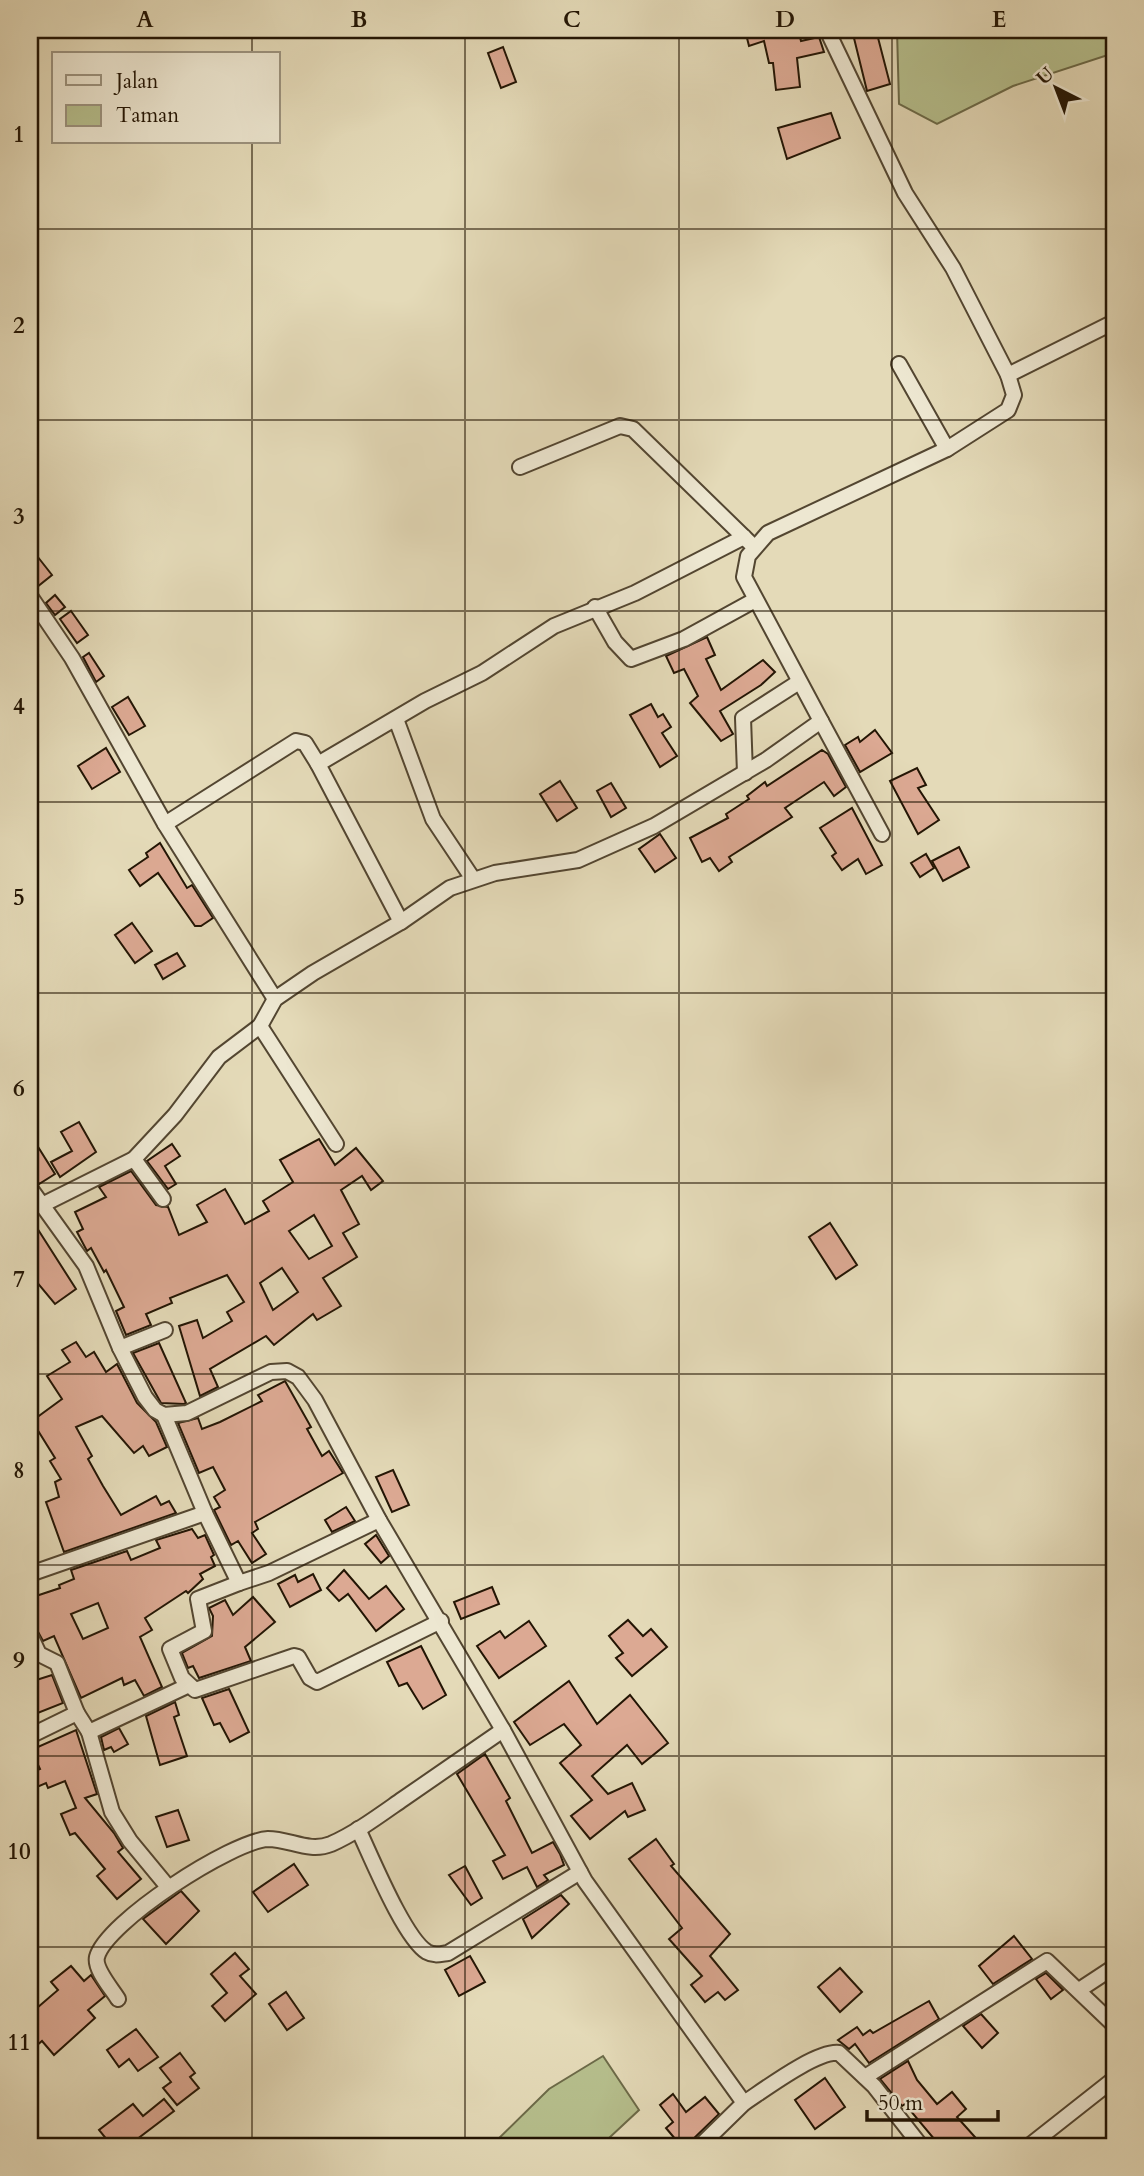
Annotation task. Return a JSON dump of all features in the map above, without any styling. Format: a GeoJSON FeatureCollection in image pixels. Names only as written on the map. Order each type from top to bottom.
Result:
{"type":"FeatureCollection","features":[{"type":"Feature","properties":{"kind":"street"},"geometry":{"type":"LineString","coordinates":[[318,764],[482,673],[554,626],[749,542],[947,449],[1008,410],[1014,395],[1008,375],[953,268],[905,193],[827,30]]}},
{"type":"Feature","properties":{"kind":"street"},"geometry":{"type":"LineString","coordinates":[[1008,375],[1114,322]]}},
{"type":"Feature","properties":{"kind":"street"},"geometry":{"type":"LineString","coordinates":[[899,364],[947,449]]}},
{"type":"Feature","properties":{"kind":"street"},"geometry":{"type":"LineString","coordinates":[[520,467],[620,426],[633,429],[749,542],[744,577],[882,834]]}},
{"type":"Feature","properties":{"kind":"street"},"geometry":{"type":"LineString","coordinates":[[30,596],[90,688],[165,824],[275,999]]}},
{"type":"Feature","properties":{"kind":"street"},"geometry":{"type":"LineString","coordinates":[[595,607],[615,642],[631,659],[684,639],[755,600]]}},
{"type":"Feature","properties":{"kind":"street"},"geometry":{"type":"LineString","coordinates":[[745,773],[743,718],[799,682]]}},
{"type":"Feature","properties":{"kind":"street"},"geometry":{"type":"LineString","coordinates":[[396,719],[433,819],[473,879]]}},
{"type":"Feature","properties":{"kind":"street"},"geometry":{"type":"LineString","coordinates":[[44,1204],[134,1159],[175,1115],[214,1062],[261,1026],[275,999],[313,973],[401,922],[450,888],[473,879],[559,864],[598,853],[654,826],[745,773],[821,722]]}},
{"type":"Feature","properties":{"kind":"street"},"geometry":{"type":"LineString","coordinates":[[165,824],[296,741],[305,743],[401,922]]}},
{"type":"Feature","properties":{"kind":"street"},"geometry":{"type":"LineString","coordinates":[[261,1026],[336,1144]]}},
{"type":"Feature","properties":{"kind":"street"},"geometry":{"type":"LineString","coordinates":[[134,1159],[163,1199]]}},
{"type":"Feature","properties":{"kind":"street"},"geometry":{"type":"LineString","coordinates":[[30,1188],[86,1266],[120,1348],[145,1397],[163,1415],[205,1513],[239,1583]]}},
{"type":"Feature","properties":{"kind":"street"},"geometry":{"type":"LineString","coordinates":[[120,1348],[165,1330]]}},
{"type":"Feature","properties":{"kind":"street"},"geometry":{"type":"LineString","coordinates":[[163,1415],[198,1409],[271,1372],[287,1371],[298,1377],[315,1400],[379,1520],[441,1621],[580,1872],[744,2103]]}},
{"type":"Feature","properties":{"kind":"street"},"geometry":{"type":"LineString","coordinates":[[30,1574],[205,1513]]}},
{"type":"Feature","properties":{"kind":"street"},"geometry":{"type":"LineString","coordinates":[[379,1520],[269,1573],[198,1600],[204,1631],[170,1648],[187,1686],[205,1688],[294,1656],[298,1657],[310,1678],[317,1682],[441,1621]]}},
{"type":"Feature","properties":{"kind":"street"},"geometry":{"type":"LineString","coordinates":[[30,1635],[39,1654],[57,1663],[77,1713],[89,1732],[112,1811],[130,1841],[167,1887]]}},
{"type":"Feature","properties":{"kind":"street"},"geometry":{"type":"LineString","coordinates":[[89,1732],[187,1686]]}},
{"type":"Feature","properties":{"kind":"street"},"geometry":{"type":"LineString","coordinates":[[30,1736],[77,1713]]}},
{"type":"Feature","properties":{"kind":"street"},"geometry":{"type":"LineString","coordinates":[[118,1999],[96,1964],[97,1956],[114,1933],[167,1887],[202,1867],[268,1839],[321,1847],[358,1829],[503,1730]]}},
{"type":"Feature","properties":{"kind":"street"},"geometry":{"type":"LineString","coordinates":[[358,1829],[410,1935],[424,1951],[433,1955],[448,1953],[580,1872]]}},
{"type":"Feature","properties":{"kind":"street"},"geometry":{"type":"LineString","coordinates":[[864,2077],[1042,1962],[1053,1964],[1114,2025]]}},
{"type":"Feature","properties":{"kind":"street"},"geometry":{"type":"LineString","coordinates":[[1079,1990],[1114,1967]]}},
{"type":"Feature","properties":{"kind":"street"},"geometry":{"type":"LineString","coordinates":[[700,2146],[744,2103],[832,2052],[839,2053],[864,2077],[921,2146]]}},
{"type":"Feature","properties":{"kind":"street"},"geometry":{"type":"LineString","coordinates":[[1029,2146],[1114,2079]]}},
{"type":"Feature","properties":{"kind":"green space"},"geometry":{"type":"Polygon","coordinates":[[[897,30],[1114,30],[1114,53],[1013,86],[937,124],[899,104],[897,30]]]}},
{"type":"Feature","properties":{"kind":"green space"},"geometry":{"type":"Polygon","coordinates":[[[603,2056],[639,2110],[609,2138],[607,2146],[491,2146],[549,2089],[603,2056]]]}},
{"type":"Feature","properties":{"kind":"building"},"geometry":{"type":"Polygon","coordinates":[[[745,30],[798,30],[801,41],[819,37],[824,52],[797,58],[800,87],[776,90],[773,63],[769,63],[764,41],[749,46],[745,30]]]}},
{"type":"Feature","properties":{"kind":"building"},"geometry":{"type":"Polygon","coordinates":[[[852,30],[876,30],[890,84],[867,91],[852,30]]]}},
{"type":"Feature","properties":{"kind":"building"},"geometry":{"type":"Polygon","coordinates":[[[503,47],[516,82],[501,88],[488,53],[503,47]]]}},
{"type":"Feature","properties":{"kind":"building"},"geometry":{"type":"Polygon","coordinates":[[[831,113],[840,138],[787,159],[778,128],[831,113]]]}},
{"type":"Feature","properties":{"kind":"building"},"geometry":{"type":"Polygon","coordinates":[[[30,547],[52,575],[37,587],[30,578],[30,547]]]}},
{"type":"Feature","properties":{"kind":"building"},"geometry":{"type":"Polygon","coordinates":[[[55,595],[65,607],[55,615],[46,603],[55,595]]]}},
{"type":"Feature","properties":{"kind":"building"},"geometry":{"type":"Polygon","coordinates":[[[71,611],[88,635],[77,643],[60,619],[71,611]]]}},
{"type":"Feature","properties":{"kind":"building"},"geometry":{"type":"Polygon","coordinates":[[[707,637],[715,655],[706,659],[721,690],[763,660],[775,672],[761,685],[720,711],[733,734],[721,741],[690,703],[698,696],[684,669],[674,673],[666,656],[707,637]]]}},
{"type":"Feature","properties":{"kind":"building"},"geometry":{"type":"Polygon","coordinates":[[[89,653],[104,676],[96,682],[83,657],[89,653]]]}},
{"type":"Feature","properties":{"kind":"building"},"geometry":{"type":"Polygon","coordinates":[[[128,697],[145,726],[129,735],[112,707],[128,697]]]}},
{"type":"Feature","properties":{"kind":"building"},"geometry":{"type":"Polygon","coordinates":[[[651,704],[658,717],[663,714],[671,727],[662,733],[677,756],[660,767],[630,715],[651,704]]]}},
{"type":"Feature","properties":{"kind":"building"},"geometry":{"type":"Polygon","coordinates":[[[875,730],[892,753],[860,772],[845,745],[858,737],[860,742],[875,730]]]}},
{"type":"Feature","properties":{"kind":"building"},"geometry":{"type":"Polygon","coordinates":[[[106,748],[120,772],[92,789],[78,766],[106,748]]]}},
{"type":"Feature","properties":{"kind":"building"},"geometry":{"type":"Polygon","coordinates":[[[822,750],[828,754],[846,787],[834,796],[824,782],[785,808],[792,817],[729,857],[732,862],[719,871],[710,858],[702,862],[690,838],[728,818],[726,814],[749,799],[747,796],[765,782],[767,786],[822,750]]]}},
{"type":"Feature","properties":{"kind":"building"},"geometry":{"type":"Polygon","coordinates":[[[917,768],[926,785],[918,788],[939,820],[918,834],[890,781],[917,768]]]}},
{"type":"Feature","properties":{"kind":"building"},"geometry":{"type":"Polygon","coordinates":[[[560,781],[577,808],[557,821],[540,794],[560,781]]]}},
{"type":"Feature","properties":{"kind":"building"},"geometry":{"type":"Polygon","coordinates":[[[611,783],[626,808],[611,817],[597,791],[611,783]]]}},
{"type":"Feature","properties":{"kind":"building"},"geometry":{"type":"Polygon","coordinates":[[[852,808],[882,865],[866,874],[858,859],[842,870],[832,856],[836,853],[820,828],[852,808]]]}},
{"type":"Feature","properties":{"kind":"building"},"geometry":{"type":"Polygon","coordinates":[[[660,834],[676,858],[655,872],[639,849],[660,834]]]}},
{"type":"Feature","properties":{"kind":"building"},"geometry":{"type":"Polygon","coordinates":[[[160,843],[187,888],[192,885],[213,918],[201,926],[195,926],[158,873],[140,886],[129,870],[148,857],[146,853],[160,843]]]}},
{"type":"Feature","properties":{"kind":"building"},"geometry":{"type":"Polygon","coordinates":[[[959,847],[969,867],[943,881],[932,861],[959,847]]]}},
{"type":"Feature","properties":{"kind":"building"},"geometry":{"type":"Polygon","coordinates":[[[926,854],[934,868],[920,877],[911,863],[926,854]]]}},
{"type":"Feature","properties":{"kind":"building"},"geometry":{"type":"Polygon","coordinates":[[[132,923],[152,951],[135,963],[115,935],[132,923]]]}},
{"type":"Feature","properties":{"kind":"building"},"geometry":{"type":"Polygon","coordinates":[[[177,953],[185,966],[163,979],[155,965],[177,953]]]}},
{"type":"Feature","properties":{"kind":"building"},"geometry":{"type":"Polygon","coordinates":[[[79,1122],[96,1152],[60,1177],[51,1162],[72,1151],[61,1132],[79,1122]]]}},
{"type":"Feature","properties":{"kind":"building"},"geometry":{"type":"Polygon","coordinates":[[[30,1134],[55,1174],[39,1184],[30,1178],[30,1134]]]}},
{"type":"Feature","properties":{"kind":"building"},"geometry":{"type":"Polygon","coordinates":[[[319,1139],[335,1165],[356,1148],[383,1181],[371,1190],[362,1176],[341,1190],[359,1224],[343,1233],[357,1257],[323,1278],[341,1306],[317,1320],[313,1314],[274,1345],[266,1336],[210,1369],[218,1387],[200,1396],[179,1326],[197,1320],[203,1338],[232,1321],[227,1312],[244,1302],[227,1275],[170,1298],[172,1303],[146,1314],[151,1325],[126,1335],[116,1311],[124,1307],[106,1270],[104,1272],[91,1248],[87,1251],[77,1232],[83,1229],[75,1212],[106,1197],[99,1187],[131,1171],[156,1205],[168,1207],[179,1235],[207,1222],[197,1205],[225,1189],[245,1224],[269,1211],[263,1201],[293,1182],[280,1160],[319,1139]],[[314,1215],[289,1231],[309,1259],[332,1246],[314,1215]],[[282,1268],[260,1283],[273,1310],[298,1292],[282,1268]]]}},
{"type":"Feature","properties":{"kind":"building"},"geometry":{"type":"Polygon","coordinates":[[[172,1144],[180,1156],[165,1166],[176,1184],[168,1189],[147,1161],[172,1144]]]}},
{"type":"Feature","properties":{"kind":"building"},"geometry":{"type":"Polygon","coordinates":[[[30,1217],[76,1289],[55,1304],[30,1274],[30,1217]]]}},
{"type":"Feature","properties":{"kind":"building"},"geometry":{"type":"Polygon","coordinates":[[[830,1223],[857,1265],[836,1279],[809,1237],[830,1223]]]}},
{"type":"Feature","properties":{"kind":"building"},"geometry":{"type":"Polygon","coordinates":[[[76,1342],[86,1357],[94,1352],[106,1372],[117,1364],[137,1403],[156,1422],[167,1447],[149,1456],[143,1446],[134,1453],[102,1416],[76,1427],[92,1456],[88,1459],[103,1486],[121,1515],[156,1496],[161,1505],[169,1501],[176,1513],[64,1552],[46,1502],[59,1497],[55,1482],[61,1479],[50,1461],[55,1458],[32,1421],[62,1399],[47,1376],[70,1362],[62,1350],[76,1342]]]}},
{"type":"Feature","properties":{"kind":"building"},"geometry":{"type":"Polygon","coordinates":[[[159,1343],[186,1403],[184,1404],[161,1403],[133,1353],[159,1343]]]}},
{"type":"Feature","properties":{"kind":"building"},"geometry":{"type":"Polygon","coordinates":[[[285,1381],[311,1427],[307,1429],[322,1456],[329,1451],[343,1473],[255,1522],[258,1529],[252,1533],[266,1554],[252,1563],[238,1541],[231,1545],[214,1510],[220,1507],[214,1497],[225,1490],[213,1467],[199,1473],[178,1423],[198,1418],[202,1429],[220,1422],[262,1401],[258,1395],[285,1381]]]}},
{"type":"Feature","properties":{"kind":"building"},"geometry":{"type":"Polygon","coordinates":[[[393,1470],[409,1505],[392,1512],[376,1477],[393,1470]]]}},
{"type":"Feature","properties":{"kind":"building"},"geometry":{"type":"Polygon","coordinates":[[[346,1507],[355,1521],[332,1532],[325,1520],[346,1507]]]}},
{"type":"Feature","properties":{"kind":"building"},"geometry":{"type":"Polygon","coordinates":[[[192,1529],[198,1538],[205,1535],[214,1555],[211,1557],[215,1566],[200,1574],[203,1579],[188,1593],[186,1591],[145,1618],[152,1630],[140,1637],[162,1687],[144,1696],[135,1680],[124,1685],[122,1678],[81,1698],[54,1636],[43,1641],[36,1628],[30,1626],[30,1598],[60,1588],[59,1585],[74,1579],[71,1570],[127,1551],[131,1560],[160,1548],[156,1540],[192,1529]],[[98,1603],[71,1614],[83,1639],[108,1628],[98,1603]]]}},
{"type":"Feature","properties":{"kind":"building"},"geometry":{"type":"Polygon","coordinates":[[[376,1535],[389,1556],[381,1563],[365,1544],[376,1535]]]}},
{"type":"Feature","properties":{"kind":"building"},"geometry":{"type":"Polygon","coordinates":[[[344,1570],[369,1599],[386,1586],[404,1609],[376,1631],[348,1594],[339,1601],[327,1588],[344,1570]]]}},
{"type":"Feature","properties":{"kind":"building"},"geometry":{"type":"Polygon","coordinates":[[[313,1574],[321,1590],[290,1607],[278,1584],[295,1575],[298,1582],[313,1574]]]}},
{"type":"Feature","properties":{"kind":"building"},"geometry":{"type":"Polygon","coordinates":[[[492,1587],[499,1604],[461,1619],[454,1602],[492,1587]]]}},
{"type":"Feature","properties":{"kind":"building"},"geometry":{"type":"Polygon","coordinates":[[[253,1597],[275,1622],[245,1647],[251,1661],[199,1678],[193,1666],[188,1668],[182,1653],[212,1636],[213,1616],[209,1608],[225,1600],[233,1615],[253,1597]]]}},
{"type":"Feature","properties":{"kind":"building"},"geometry":{"type":"Polygon","coordinates":[[[628,1620],[643,1636],[651,1629],[667,1647],[632,1676],[616,1658],[623,1653],[609,1636],[628,1620]]]}},
{"type":"Feature","properties":{"kind":"building"},"geometry":{"type":"Polygon","coordinates":[[[529,1621],[546,1646],[499,1678],[477,1646],[500,1631],[505,1638],[529,1621]]]}},
{"type":"Feature","properties":{"kind":"building"},"geometry":{"type":"Polygon","coordinates":[[[421,1646],[446,1695],[423,1709],[407,1683],[399,1686],[387,1662],[421,1646]]]}},
{"type":"Feature","properties":{"kind":"building"},"geometry":{"type":"Polygon","coordinates":[[[52,1675],[63,1703],[30,1716],[30,1682],[52,1675]]]}},
{"type":"Feature","properties":{"kind":"building"},"geometry":{"type":"Polygon","coordinates":[[[569,1681],[597,1724],[630,1695],[668,1743],[642,1764],[627,1745],[592,1776],[608,1794],[632,1783],[645,1810],[628,1817],[625,1811],[590,1839],[571,1816],[592,1800],[560,1763],[581,1745],[564,1724],[530,1745],[514,1722],[569,1681]]]}},
{"type":"Feature","properties":{"kind":"building"},"geometry":{"type":"Polygon","coordinates":[[[229,1689],[249,1732],[230,1742],[220,1723],[214,1725],[202,1698],[229,1689]]]}},
{"type":"Feature","properties":{"kind":"building"},"geometry":{"type":"Polygon","coordinates":[[[175,1702],[179,1715],[174,1717],[187,1756],[160,1765],[146,1716],[175,1702]]]}},
{"type":"Feature","properties":{"kind":"building"},"geometry":{"type":"Polygon","coordinates":[[[119,1728],[128,1744],[114,1752],[111,1747],[104,1750],[101,1737],[119,1728]]]}},
{"type":"Feature","properties":{"kind":"building"},"geometry":{"type":"Polygon","coordinates":[[[76,1730],[97,1794],[85,1798],[114,1833],[123,1848],[118,1852],[141,1879],[117,1899],[97,1876],[105,1869],[75,1833],[70,1835],[61,1814],[76,1808],[65,1781],[48,1788],[46,1783],[30,1790],[30,1773],[40,1769],[31,1750],[76,1730]]]}},
{"type":"Feature","properties":{"kind":"building"},"geometry":{"type":"Polygon","coordinates":[[[485,1754],[510,1798],[506,1801],[532,1853],[553,1842],[560,1854],[564,1865],[544,1875],[548,1880],[537,1887],[527,1867],[503,1879],[493,1861],[505,1855],[457,1774],[485,1754]]]}},
{"type":"Feature","properties":{"kind":"building"},"geometry":{"type":"Polygon","coordinates":[[[178,1810],[189,1840],[167,1847],[156,1817],[178,1810]]]}},
{"type":"Feature","properties":{"kind":"building"},"geometry":{"type":"Polygon","coordinates":[[[656,1839],[674,1864],[671,1866],[730,1934],[710,1956],[738,1990],[725,2000],[718,1992],[705,2002],[691,1985],[702,1976],[669,1939],[682,1928],[629,1859],[656,1839]]]}},
{"type":"Feature","properties":{"kind":"building"},"geometry":{"type":"Polygon","coordinates":[[[294,1864],[308,1885],[268,1912],[253,1892],[294,1864]]]}},
{"type":"Feature","properties":{"kind":"building"},"geometry":{"type":"Polygon","coordinates":[[[465,1866],[482,1898],[471,1905],[449,1875],[465,1866]]]}},
{"type":"Feature","properties":{"kind":"building"},"geometry":{"type":"Polygon","coordinates":[[[181,1891],[199,1911],[166,1944],[143,1919],[181,1891]]]}},
{"type":"Feature","properties":{"kind":"building"},"geometry":{"type":"Polygon","coordinates":[[[561,1895],[569,1904],[532,1938],[523,1919],[561,1895]]]}},
{"type":"Feature","properties":{"kind":"building"},"geometry":{"type":"Polygon","coordinates":[[[1014,1936],[1032,1959],[993,1984],[979,1966],[1014,1936]]]}},
{"type":"Feature","properties":{"kind":"building"},"geometry":{"type":"Polygon","coordinates":[[[235,1953],[249,1969],[240,1976],[256,1994],[225,2021],[212,2006],[227,1993],[211,1974],[235,1953]]]}},
{"type":"Feature","properties":{"kind":"building"},"geometry":{"type":"Polygon","coordinates":[[[470,1956],[485,1982],[459,1996],[445,1970],[470,1956]]]}},
{"type":"Feature","properties":{"kind":"building"},"geometry":{"type":"Polygon","coordinates":[[[71,1966],[84,1981],[91,1975],[105,1996],[88,2010],[95,2018],[54,2055],[42,2041],[30,2051],[30,2014],[58,1990],[51,1982],[71,1966]]]}},
{"type":"Feature","properties":{"kind":"building"},"geometry":{"type":"Polygon","coordinates":[[[840,1968],[862,1992],[840,2012],[818,1987],[840,1968]]]}},
{"type":"Feature","properties":{"kind":"building"},"geometry":{"type":"Polygon","coordinates":[[[1046,1973],[1063,1990],[1051,1999],[1036,1979],[1046,1973]]]}},
{"type":"Feature","properties":{"kind":"building"},"geometry":{"type":"Polygon","coordinates":[[[286,1992],[304,2018],[287,2030],[269,2004],[286,1992]]]}},
{"type":"Feature","properties":{"kind":"building"},"geometry":{"type":"Polygon","coordinates":[[[929,2001],[939,2019],[869,2063],[855,2044],[849,2049],[838,2040],[857,2027],[863,2035],[870,2030],[873,2033],[929,2001]]]}},
{"type":"Feature","properties":{"kind":"building"},"geometry":{"type":"Polygon","coordinates":[[[981,2014],[998,2033],[982,2048],[963,2026],[981,2014]]]}},
{"type":"Feature","properties":{"kind":"building"},"geometry":{"type":"Polygon","coordinates":[[[136,2029],[158,2057],[138,2071],[129,2059],[119,2067],[107,2050],[136,2029]]]}},
{"type":"Feature","properties":{"kind":"building"},"geometry":{"type":"Polygon","coordinates":[[[180,2053],[195,2073],[190,2077],[199,2088],[177,2105],[163,2088],[171,2082],[160,2068],[180,2053]]]}},
{"type":"Feature","properties":{"kind":"building"},"geometry":{"type":"Polygon","coordinates":[[[908,2061],[917,2080],[937,2104],[952,2092],[966,2109],[957,2117],[983,2146],[940,2146],[905,2104],[902,2106],[880,2079],[908,2061]]]}},
{"type":"Feature","properties":{"kind":"building"},"geometry":{"type":"Polygon","coordinates":[[[825,2078],[845,2107],[815,2129],[795,2100],[825,2078]]]}},
{"type":"Feature","properties":{"kind":"building"},"geometry":{"type":"Polygon","coordinates":[[[673,2094],[686,2112],[705,2097],[719,2114],[686,2146],[681,2146],[666,2128],[673,2122],[660,2105],[673,2094]]]}},
{"type":"Feature","properties":{"kind":"building"},"geometry":{"type":"Polygon","coordinates":[[[164,2099],[174,2111],[128,2146],[112,2146],[99,2130],[133,2104],[143,2116],[164,2099]]]}}]}
